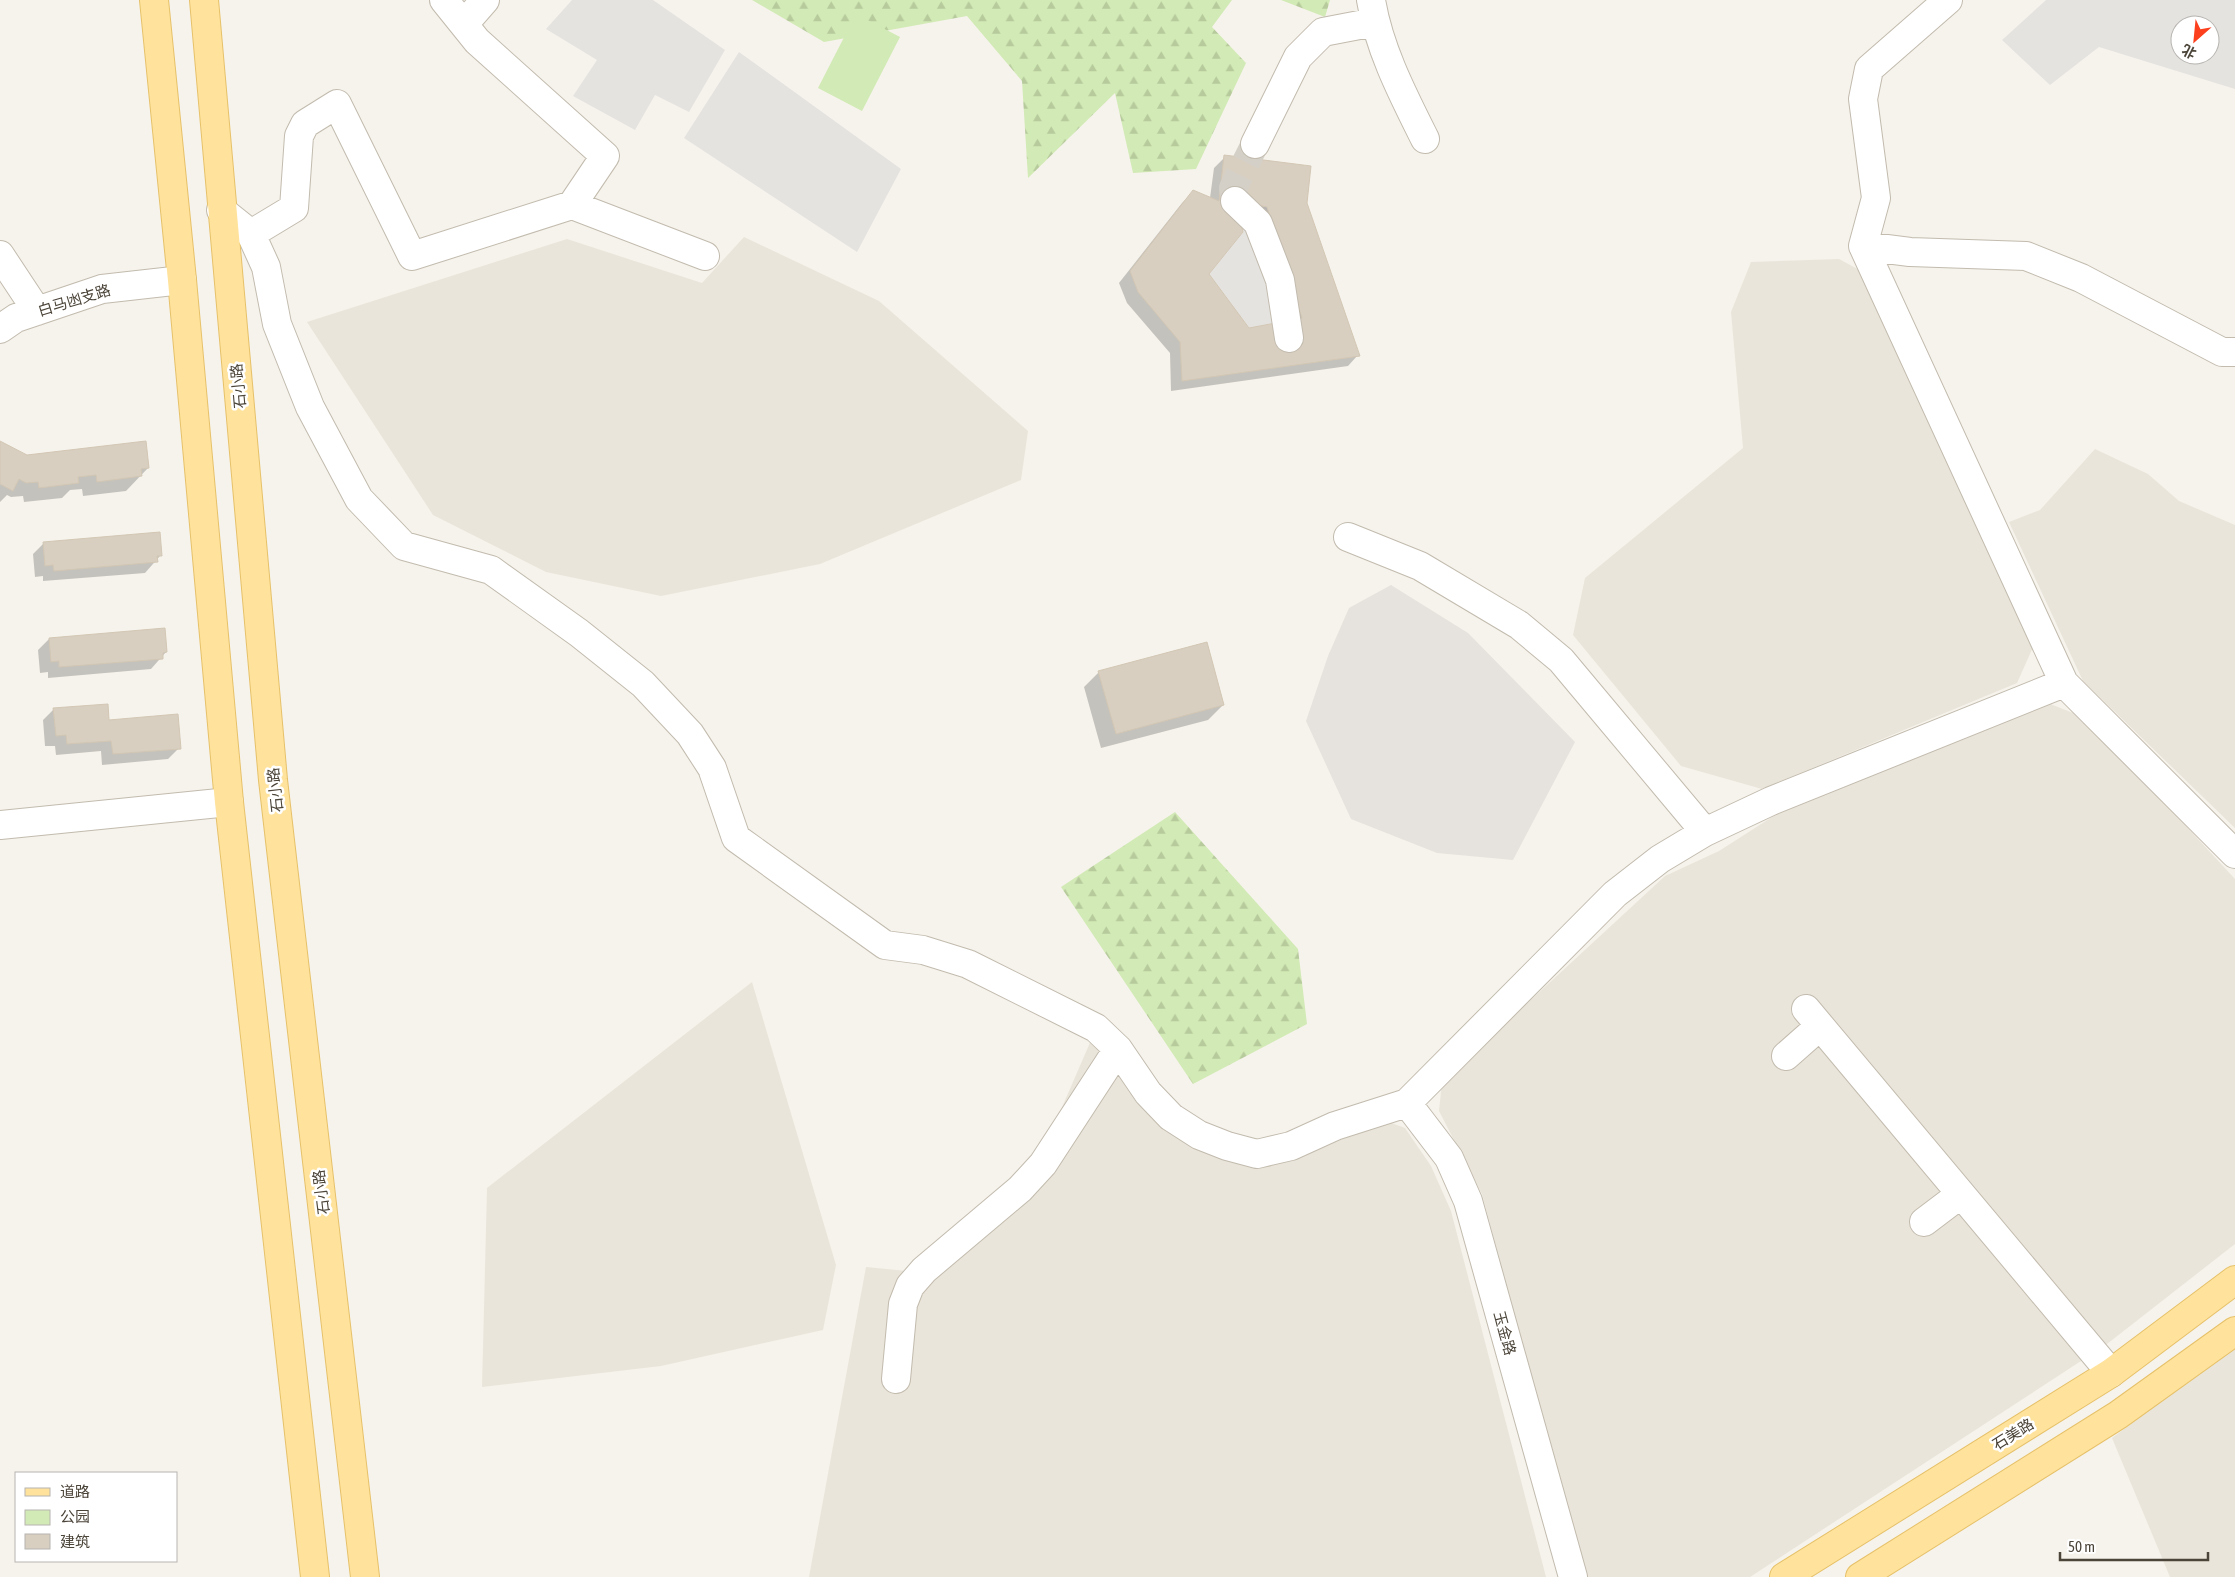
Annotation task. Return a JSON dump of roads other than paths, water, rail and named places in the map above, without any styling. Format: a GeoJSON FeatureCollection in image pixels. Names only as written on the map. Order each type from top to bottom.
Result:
{"type":"FeatureCollection","features":[{"type":"Feature","properties":{"kind":"main road"},"geometry":{"type":"LineString","coordinates":[[154,0],[182,280],[229,802],[315,1577]]}},
{"type":"Feature","properties":{"kind":"main road","name":"石小路"},"geometry":{"type":"LineString","coordinates":[[204,0],[221,210],[273,780],[365,1577]]}},
{"type":"Feature","properties":{"kind":"main road","name":"石美路"},"geometry":{"type":"LineString","coordinates":[[1784,1577],[2111,1373],[2235,1280]]}},
{"type":"Feature","properties":{"kind":"main road"},"geometry":{"type":"LineString","coordinates":[[1860,1577],[2118,1415],[2235,1331]]}},
{"type":"Feature","properties":{"kind":"street"},"geometry":{"type":"LineString","coordinates":[[250,234],[294,208],[299,136],[305,124],[337,104],[412,256],[572,205],[605,156],[477,41],[444,0]]}},
{"type":"Feature","properties":{"kind":"street"},"geometry":{"type":"LineString","coordinates":[[464,24],[485,0]]}},
{"type":"Feature","properties":{"kind":"street"},"geometry":{"type":"LineString","coordinates":[[1948,0],[1869,69],[1864,99],[1876,198],[1863,246],[2064,683],[2235,854]]}},
{"type":"Feature","properties":{"kind":"street"},"geometry":{"type":"LineString","coordinates":[[1255,144],[1298,57],[1323,32],[1373,11],[1398,85],[1424,139]]}},
{"type":"Feature","properties":{"kind":"street"},"geometry":{"type":"LineString","coordinates":[[1235,200],[1258,223],[1280,280],[1289,338]]}},
{"type":"Feature","properties":{"kind":"street"},"geometry":{"type":"LineString","coordinates":[[572,205],[705,256]]}},
{"type":"Feature","properties":{"kind":"street"},"geometry":{"type":"LineString","coordinates":[[221,210],[250,234],[266,267],[277,324],[310,407],[359,499],[404,546],[492,570],[579,632],[643,684],[690,734],[712,768],[736,838],[885,945],[923,950],[968,964],[1096,1028],[1118,1049],[1148,1093],[1171,1117],[1199,1135],[1226,1146],[1257,1154],[1291,1146],[1335,1126],[1406,1102],[1615,894],[1660,859],[1705,832],[1771,801],[2064,683]]}},
{"type":"Feature","properties":{"kind":"street"},"geometry":{"type":"LineString","coordinates":[[1863,246],[1910,252],[2026,256],[2080,278],[2222,352],[2235,352]]}},
{"type":"Feature","properties":{"kind":"street"},"geometry":{"type":"LineString","coordinates":[[0,255],[37,311]]}},
{"type":"Feature","properties":{"kind":"street","name":"白马凼支路"},"geometry":{"type":"LineString","coordinates":[[0,329],[16,318],[102,289],[182,280]]}},
{"type":"Feature","properties":{"kind":"street"},"geometry":{"type":"LineString","coordinates":[[1348,537],[1420,566],[1519,625],[1562,660],[1705,832]]}},
{"type":"Feature","properties":{"kind":"street"},"geometry":{"type":"LineString","coordinates":[[0,825],[229,802]]}},
{"type":"Feature","properties":{"kind":"street"},"geometry":{"type":"LineString","coordinates":[[1786,1056],[1813,1018],[2111,1373]]}},
{"type":"Feature","properties":{"kind":"street"},"geometry":{"type":"LineString","coordinates":[[896,1379],[903,1304],[910,1286],[924,1270],[1020,1189],[1043,1164],[1118,1049]]}},
{"type":"Feature","properties":{"kind":"street","name":"玉金路"},"geometry":{"type":"LineString","coordinates":[[1406,1102],[1449,1158],[1468,1201],[1573,1577]]}},
{"type":"Feature","properties":{"kind":"street"},"geometry":{"type":"LineString","coordinates":[[1924,1222],[1960,1194]]}},
{"type":"Feature","properties":{"kind":"tunnel"},"geometry":{"type":"LineString","coordinates":[[1235,201],[1233,188],[1255,144]]}}]}
